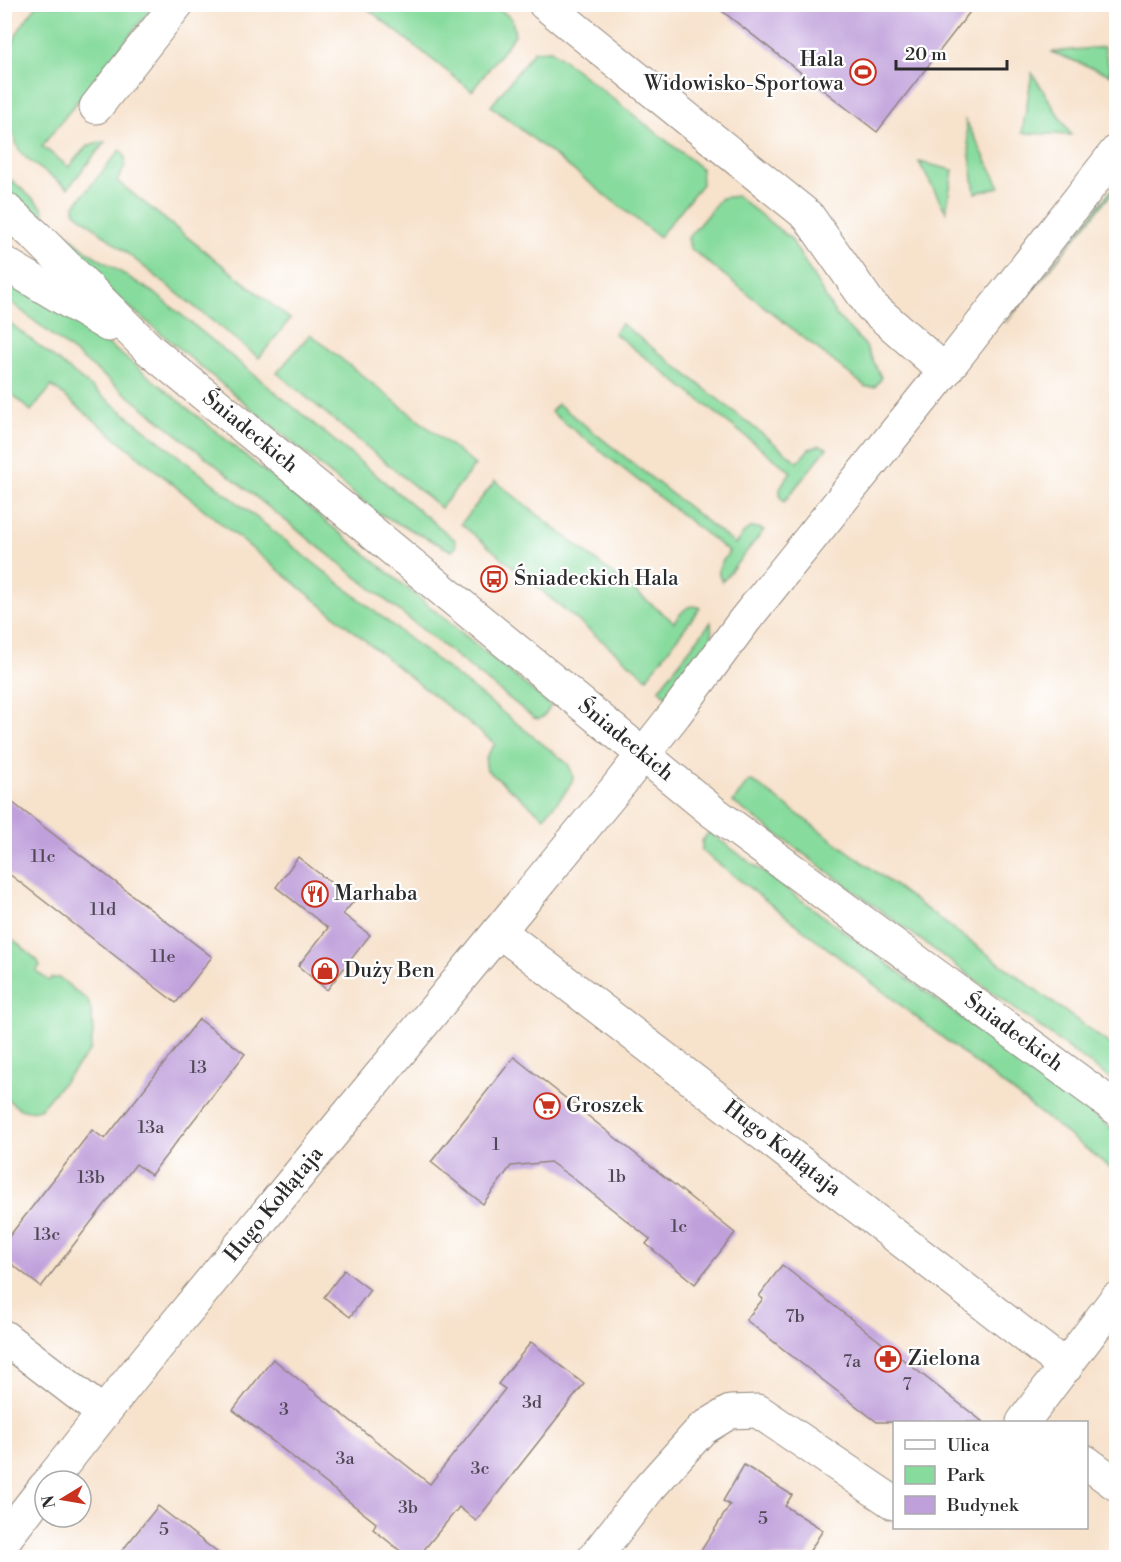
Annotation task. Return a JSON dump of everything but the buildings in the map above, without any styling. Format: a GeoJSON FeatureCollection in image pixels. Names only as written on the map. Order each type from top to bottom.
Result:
{"type":"FeatureCollection","features":[{"type":"Feature","properties":{"kind":"street"},"geometry":{"type":"LineString","coordinates":[[96,107],[177,4]]}},
{"type":"Feature","properties":{"kind":"street"},"geometry":{"type":"LineString","coordinates":[[545,4],[808,216],[871,306],[945,371]]}},
{"type":"Feature","properties":{"kind":"street","name":"Hugo Kołłątaja"},"geometry":{"type":"LineString","coordinates":[[59,1469],[643,755],[744,621],[945,371],[1116,152]]}},
{"type":"Feature","properties":{"kind":"street","name":"Śniadeckich"},"geometry":{"type":"LineString","coordinates":[[4,208],[38,237],[150,350],[712,812],[1116,1108]]}},
{"type":"Feature","properties":{"kind":"street","name":"Śniadeckich"},"geometry":{"type":"LineString","coordinates":[[4,263],[150,350]]}},
{"type":"Feature","properties":{"kind":"street","name":"Hugo Kołłątaja"},"geometry":{"type":"LineString","coordinates":[[500,930],[1066,1366]]}},
{"type":"Feature","properties":{"kind":"street"},"geometry":{"type":"LineString","coordinates":[[1028,1421],[1116,1299]]}},
{"type":"Feature","properties":{"kind":"street"},"geometry":{"type":"LineString","coordinates":[[4,1337],[103,1413]]}},
{"type":"Feature","properties":{"kind":"street"},"geometry":{"type":"LineString","coordinates":[[594,1557],[702,1429],[730,1412],[758,1411],[893,1502]]}},
{"type":"Feature","properties":{"kind":"street"},"geometry":{"type":"LineString","coordinates":[[1088,1463],[1116,1484]]}},
{"type":"Feature","properties":{"kind":"street"},"geometry":{"type":"LineString","coordinates":[[4,1540],[33,1503]]}},
{"type":"Feature","properties":{"kind":"green space"},"geometry":{"type":"Polygon","coordinates":[[[1076,4],[1116,5],[1116,9],[1070,7],[1076,4]]]}},
{"type":"Feature","properties":{"kind":"green space"},"geometry":{"type":"Polygon","coordinates":[[[37,5],[154,5],[42,146],[69,167],[88,146],[105,142],[68,188],[23,155],[13,135],[10,121],[7,75],[10,52],[17,33],[37,5]]]}},
{"type":"Feature","properties":{"kind":"green space"},"geometry":{"type":"Polygon","coordinates":[[[363,5],[494,5],[512,19],[515,35],[472,91],[363,5]]]}},
{"type":"Feature","properties":{"kind":"green space"},"geometry":{"type":"Polygon","coordinates":[[[1104,47],[1111,75],[1051,52],[1104,47]]]}},
{"type":"Feature","properties":{"kind":"green space"},"geometry":{"type":"Polygon","coordinates":[[[551,50],[701,168],[702,184],[659,237],[491,106],[534,51],[551,50]]]}},
{"type":"Feature","properties":{"kind":"green space"},"geometry":{"type":"Polygon","coordinates":[[[1032,73],[1071,135],[1022,133],[1032,73]]]}},
{"type":"Feature","properties":{"kind":"green space"},"geometry":{"type":"Polygon","coordinates":[[[965,119],[1000,187],[975,193],[965,119]]]}},
{"type":"Feature","properties":{"kind":"green space"},"geometry":{"type":"Polygon","coordinates":[[[120,150],[125,162],[117,181],[290,319],[259,358],[75,212],[75,205],[120,150]]]}},
{"type":"Feature","properties":{"kind":"green space"},"geometry":{"type":"Polygon","coordinates":[[[919,162],[953,170],[946,212],[919,162]]]}},
{"type":"Feature","properties":{"kind":"green space"},"geometry":{"type":"Polygon","coordinates":[[[4,172],[42,207],[44,213],[37,222],[5,193],[4,172]]]}},
{"type":"Feature","properties":{"kind":"green space"},"geometry":{"type":"Polygon","coordinates":[[[1116,184],[1116,188],[1006,323],[1116,184]]]}},
{"type":"Feature","properties":{"kind":"green space"},"geometry":{"type":"Polygon","coordinates":[[[737,196],[791,239],[836,315],[865,345],[881,377],[875,387],[866,387],[690,248],[688,238],[721,198],[737,196]]]}},
{"type":"Feature","properties":{"kind":"green space"},"geometry":{"type":"Polygon","coordinates":[[[58,231],[64,231],[88,252],[156,294],[455,540],[456,547],[452,551],[376,512],[116,296],[53,235],[58,231]]]}},
{"type":"Feature","properties":{"kind":"green space"},"geometry":{"type":"Polygon","coordinates":[[[13,285],[95,334],[136,366],[551,706],[543,717],[534,718],[8,300],[7,294],[13,285]]]}},
{"type":"Feature","properties":{"kind":"green space"},"geometry":{"type":"Polygon","coordinates":[[[5,319],[568,764],[573,778],[565,793],[544,817],[487,770],[486,759],[495,744],[52,386],[31,411],[5,388],[5,319]]]}},
{"type":"Feature","properties":{"kind":"green space"},"geometry":{"type":"Polygon","coordinates":[[[621,323],[798,462],[809,449],[820,445],[827,448],[784,502],[780,490],[791,472],[614,333],[621,323]]]}},
{"type":"Feature","properties":{"kind":"green space"},"geometry":{"type":"Polygon","coordinates":[[[310,334],[475,465],[441,508],[277,373],[310,334]]]}},
{"type":"Feature","properties":{"kind":"green space"},"geometry":{"type":"Polygon","coordinates":[[[558,404],[735,544],[750,528],[764,530],[722,582],[719,570],[729,552],[551,412],[558,404]]]}},
{"type":"Feature","properties":{"kind":"green space"},"geometry":{"type":"Polygon","coordinates":[[[495,481],[674,622],[688,607],[700,608],[647,678],[461,524],[495,481]]]}},
{"type":"Feature","properties":{"kind":"green space"},"geometry":{"type":"Polygon","coordinates":[[[711,622],[710,644],[670,695],[666,696],[659,689],[711,622]]]}},
{"type":"Feature","properties":{"kind":"green space"},"geometry":{"type":"Polygon","coordinates":[[[750,781],[1116,1049],[1116,1083],[733,802],[750,781]]]}},
{"type":"Feature","properties":{"kind":"green space"},"geometry":{"type":"Polygon","coordinates":[[[709,832],[1116,1132],[1116,1172],[702,851],[702,841],[709,832]]]}},
{"type":"Feature","properties":{"kind":"green space"},"geometry":{"type":"Polygon","coordinates":[[[5,933],[38,961],[40,966],[36,971],[49,981],[51,978],[60,978],[88,1001],[92,1015],[93,1034],[90,1051],[40,1109],[29,1111],[21,1109],[5,1097],[5,933]]]}},
{"type":"Feature","properties":{"kind":"place","name":"Hala Widowisko-Sportowa"},"geometry":{"type":"Point","coordinates":[863,72]}},
{"type":"Feature","properties":{"kind":"place","name":"Śniadeckich Hala"},"geometry":{"type":"Point","coordinates":[494,579]}},
{"type":"Feature","properties":{"kind":"place","name":"Marhaba"},"geometry":{"type":"Point","coordinates":[315,894]}},
{"type":"Feature","properties":{"kind":"place","name":"Duży Ben"},"geometry":{"type":"Point","coordinates":[325,971]}},
{"type":"Feature","properties":{"kind":"place","name":"Groszek"},"geometry":{"type":"Point","coordinates":[547,1106]}},
{"type":"Feature","properties":{"kind":"place","name":"Zielona"},"geometry":{"type":"Point","coordinates":[888,1359]}}]}
